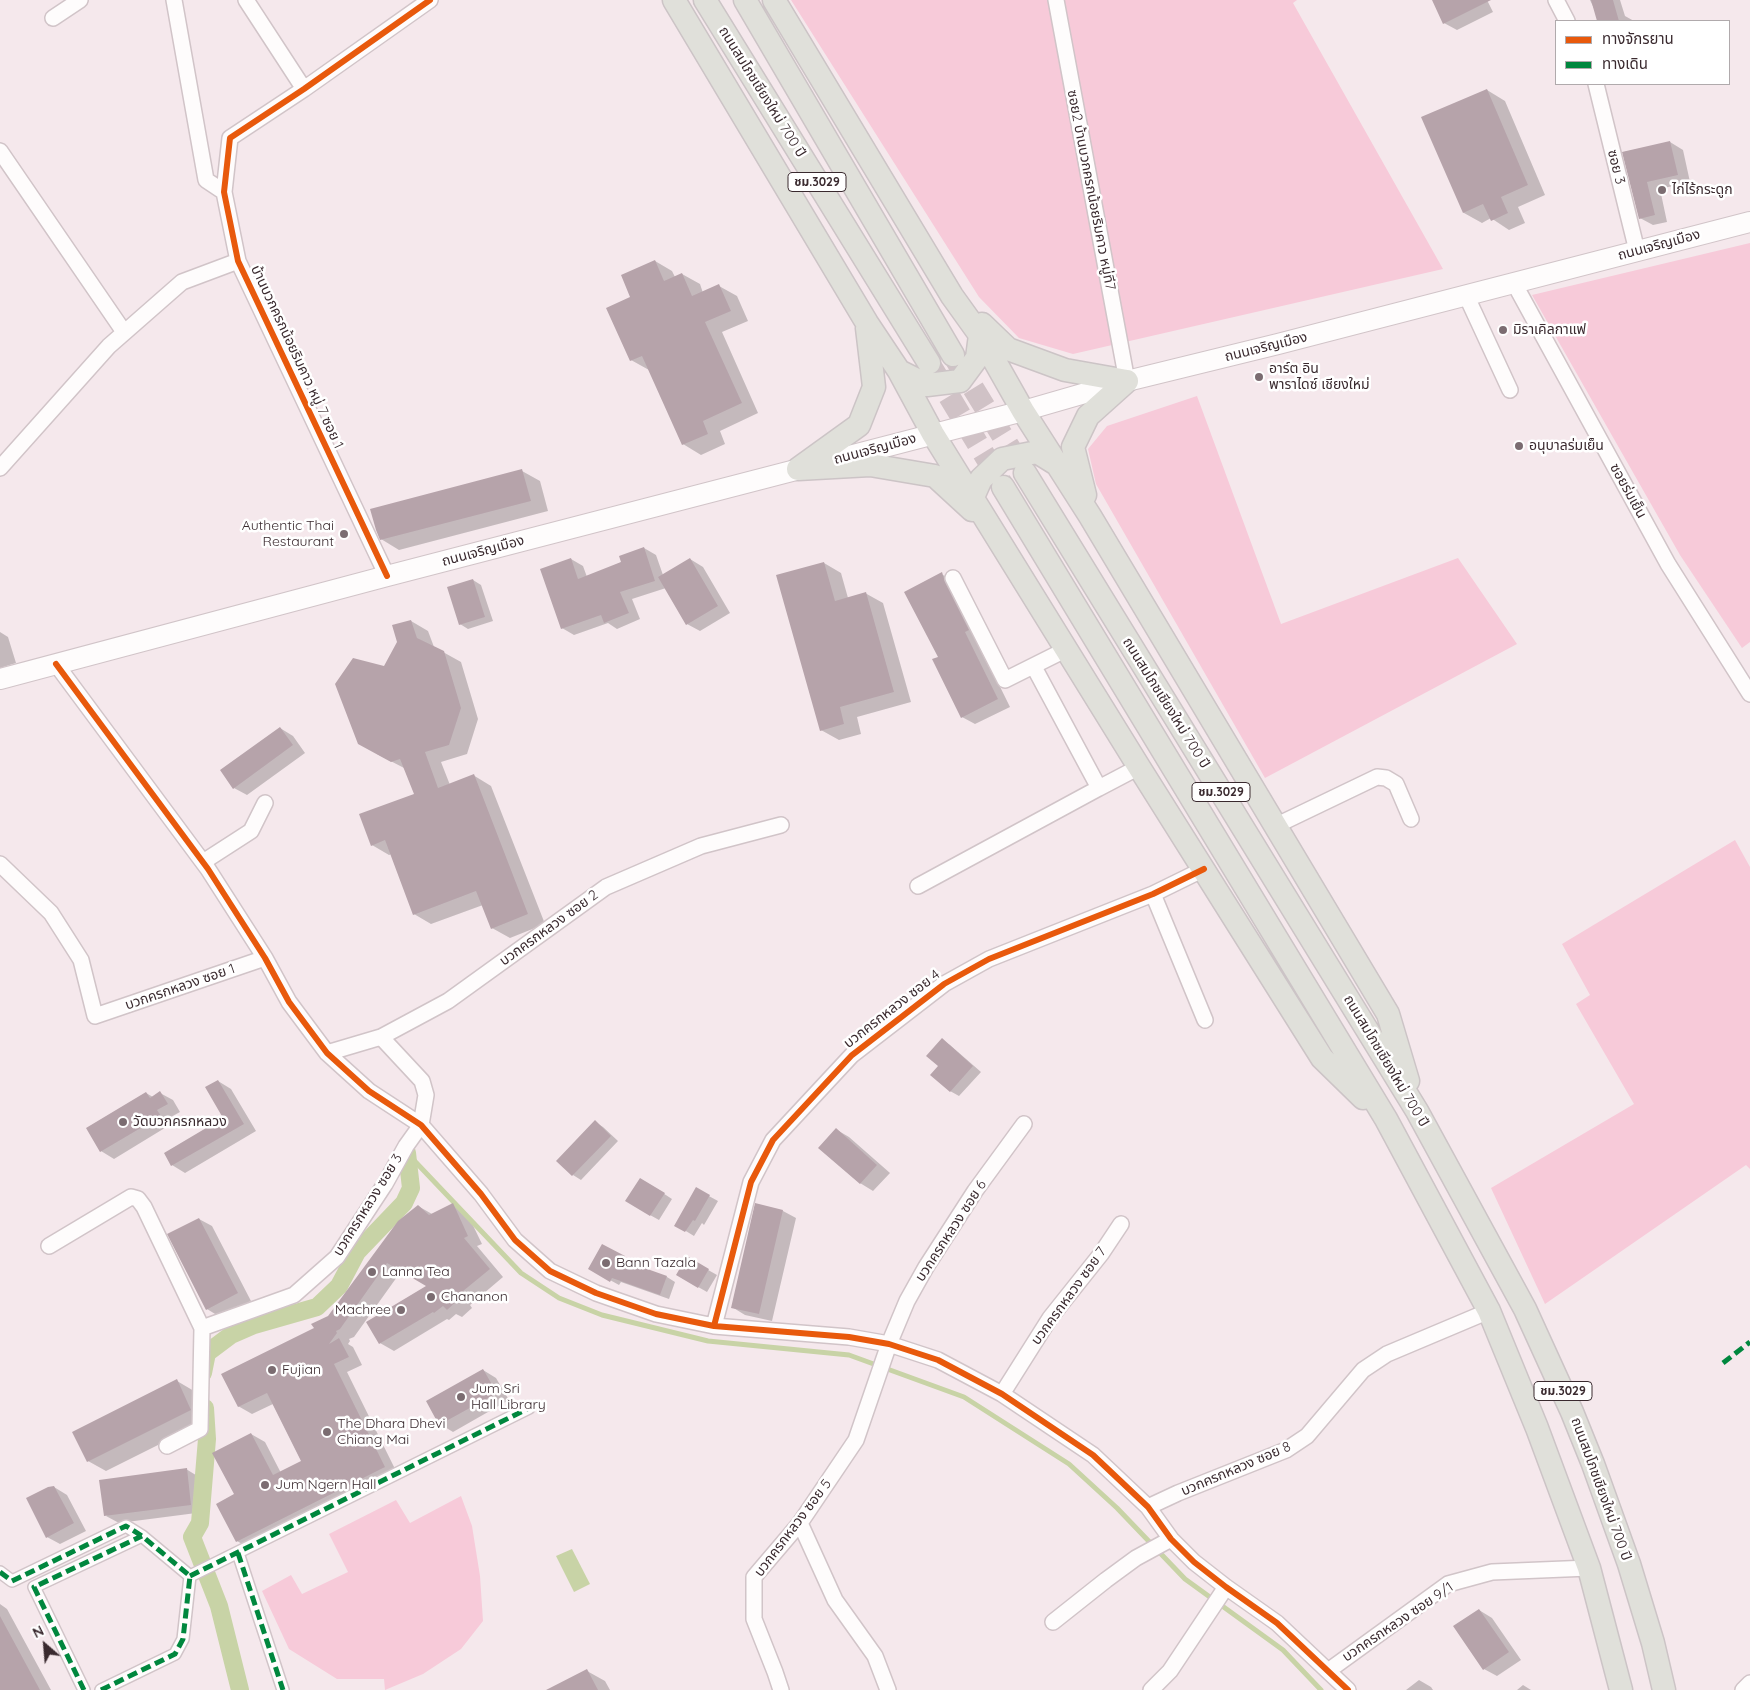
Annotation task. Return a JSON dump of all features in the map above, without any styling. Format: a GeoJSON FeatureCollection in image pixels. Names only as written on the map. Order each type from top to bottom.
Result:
{"type":"FeatureCollection","features":[{"type":"Feature","properties":{"kind":"main road"},"geometry":{"type":"LineString","coordinates":[[674,0],[867,323],[899,371],[933,434],[1065,650],[1322,1058],[1386,1119]]}},
{"type":"Feature","properties":{"kind":"main road","name":"ถนนสมโภชเชียงใหม่ 700 ปี"},"geometry":{"type":"LineString","coordinates":[[705,0],[929,364]]}},
{"type":"Feature","properties":{"kind":"main road","name":"ชม.3029"},"geometry":{"type":"LineString","coordinates":[[745,0],[953,355]]}},
{"type":"Feature","properties":{"kind":"main road"},"geometry":{"type":"LineString","coordinates":[[774,0],[952,296],[980,335],[1023,411],[1090,516],[1388,1014],[1417,1111]]}},
{"type":"Feature","properties":{"kind":"main road","name":"ถนนเจริญเมือง"},"geometry":{"type":"LineString","coordinates":[[0,679],[387,576],[1023,411],[1127,381],[1750,222]]}},
{"type":"Feature","properties":{"kind":"main road"},"geometry":{"type":"LineString","coordinates":[[952,296],[1008,349],[1065,370],[1127,381]]}},
{"type":"Feature","properties":{"kind":"main road"},"geometry":{"type":"LineString","coordinates":[[798,469],[860,425],[874,387],[867,323]]}},
{"type":"Feature","properties":{"kind":"main road"},"geometry":{"type":"LineString","coordinates":[[899,371],[927,385],[960,380],[976,358],[980,335]]}},
{"type":"Feature","properties":{"kind":"main road"},"geometry":{"type":"LineString","coordinates":[[1090,516],[1073,447],[1088,416],[1127,381]]}},
{"type":"Feature","properties":{"kind":"main road"},"geometry":{"type":"LineString","coordinates":[[973,498],[981,479],[1002,459],[1037,452],[1058,465]]}},
{"type":"Feature","properties":{"kind":"main road"},"geometry":{"type":"LineString","coordinates":[[798,469],[870,465],[934,476],[993,530]]}},
{"type":"Feature","properties":{"kind":"main road","name":"ถนนสมโภชเชียงใหม่ 700 ปี"},"geometry":{"type":"LineString","coordinates":[[1024,473],[1417,1111],[1525,1309],[1572,1412],[1629,1564],[1653,1643],[1664,1690]]}},
{"type":"Feature","properties":{"kind":"main road","name":"ถนนสมโภชเชียงใหม่ 700 ปี"},"geometry":{"type":"LineString","coordinates":[[1004,488],[1386,1119],[1489,1311],[1537,1428],[1589,1568],[1621,1690]]}},
{"type":"Feature","properties":{"kind":"street"},"geometry":{"type":"LineString","coordinates":[[53,18],[80,0]]}},
{"type":"Feature","properties":{"kind":"street"},"geometry":{"type":"LineString","coordinates":[[174,0],[206,180],[224,192]]}},
{"type":"Feature","properties":{"kind":"street"},"geometry":{"type":"LineString","coordinates":[[246,0],[304,89],[430,0]]}},
{"type":"Feature","properties":{"kind":"street","name":"ซอย2 บ้านบวกครกน้อยริมคาว หมู่ที7"},"geometry":{"type":"LineString","coordinates":[[1056,0],[1127,381]]}},
{"type":"Feature","properties":{"kind":"street"},"geometry":{"type":"LineString","coordinates":[[1556,0],[1566,20]]}},
{"type":"Feature","properties":{"kind":"street","name":"ซอย 3"},"geometry":{"type":"LineString","coordinates":[[1596,85],[1637,251]]}},
{"type":"Feature","properties":{"kind":"street","name":"บ้านบวกครกน้อยริมคาว หมู่ 7 ซอย 1"},"geometry":{"type":"LineString","coordinates":[[304,89],[230,138],[224,192],[238,262],[387,576]]}},
{"type":"Feature","properties":{"kind":"street"},"geometry":{"type":"LineString","coordinates":[[0,151],[124,332]]}},
{"type":"Feature","properties":{"kind":"street"},"geometry":{"type":"LineString","coordinates":[[0,468],[109,346],[124,332],[182,282],[238,262]]}},
{"type":"Feature","properties":{"kind":"street","name":"ซอยร่มเย็น"},"geometry":{"type":"LineString","coordinates":[[1514,283],[1668,564],[1750,694]]}},
{"type":"Feature","properties":{"kind":"street"},"geometry":{"type":"LineString","coordinates":[[1466,295],[1510,390]]}},
{"type":"Feature","properties":{"kind":"street"},"geometry":{"type":"LineString","coordinates":[[953,578],[1005,680],[1065,650]]}},
{"type":"Feature","properties":{"kind":"street"},"geometry":{"type":"LineString","coordinates":[[56,664],[203,862],[265,958],[289,1002],[327,1053],[370,1091],[421,1125],[480,1194],[515,1240],[550,1270],[596,1293],[647,1311],[714,1326],[848,1337],[889,1344],[938,1360],[1002,1394],[1093,1455],[1148,1507],[1171,1539],[1194,1562],[1278,1623],[1348,1690]]}},
{"type":"Feature","properties":{"kind":"street"},"geometry":{"type":"LineString","coordinates":[[1034,667],[1098,788]]}},
{"type":"Feature","properties":{"kind":"street"},"geometry":{"type":"LineString","coordinates":[[918,886],[1139,767]]}},
{"type":"Feature","properties":{"kind":"street"},"geometry":{"type":"LineString","coordinates":[[1276,826],[1377,777],[1386,778],[1396,784],[1411,818]]}},
{"type":"Feature","properties":{"kind":"street"},"geometry":{"type":"LineString","coordinates":[[203,862],[251,831],[265,803]]}},
{"type":"Feature","properties":{"kind":"street","name":"บวกครกหลวง ซอย 2"},"geometry":{"type":"LineString","coordinates":[[327,1053],[381,1037],[448,1001],[606,887],[701,846],[781,826]]}},
{"type":"Feature","properties":{"kind":"street","name":"บวกครกหลวง ซอย 1"},"geometry":{"type":"LineString","coordinates":[[0,864],[50,913],[81,960],[95,1016],[265,958]]}},
{"type":"Feature","properties":{"kind":"street","name":"บวกครกหลวง ซอย 4"},"geometry":{"type":"LineString","coordinates":[[714,1326],[751,1182],[773,1140],[852,1055],[944,984],[989,959],[1153,894],[1204,869]]}},
{"type":"Feature","properties":{"kind":"street"},"geometry":{"type":"LineString","coordinates":[[1153,894],[1205,1020]]}},
{"type":"Feature","properties":{"kind":"street"},"geometry":{"type":"LineString","coordinates":[[381,1037],[422,1081],[426,1095],[421,1125]]}},
{"type":"Feature","properties":{"kind":"street","name":"บวกครกหลวง ซอย 6"},"geometry":{"type":"LineString","coordinates":[[889,1344],[907,1301],[926,1267],[975,1191],[1024,1124]]}},
{"type":"Feature","properties":{"kind":"street","name":"บวกครกหลวง ซอย 3"},"geometry":{"type":"LineString","coordinates":[[202,1328],[294,1295],[337,1257],[421,1125]]}},
{"type":"Feature","properties":{"kind":"street"},"geometry":{"type":"LineString","coordinates":[[49,1246],[131,1197],[138,1199],[144,1207],[202,1328],[200,1430],[167,1446]]}},
{"type":"Feature","properties":{"kind":"street","name":"บวกครกหลวง ซอย 7"},"geometry":{"type":"LineString","coordinates":[[1002,1394],[1050,1318],[1101,1254],[1122,1224]]}},
{"type":"Feature","properties":{"kind":"street","name":"บวกครกหลวง ซอย 8"},"geometry":{"type":"LineString","coordinates":[[1148,1507],[1286,1450],[1307,1436],[1363,1370],[1387,1354],[1489,1311]]}},
{"type":"Feature","properties":{"kind":"street","name":"บวกครกหลวง ซอย 5"},"geometry":{"type":"LineString","coordinates":[[781,1690],[754,1620],[754,1577],[800,1523],[856,1440],[889,1344]]}},
{"type":"Feature","properties":{"kind":"street"},"geometry":{"type":"LineString","coordinates":[[190,1576],[528,1408]]}},
{"type":"Feature","properties":{"kind":"street"},"geometry":{"type":"LineString","coordinates":[[800,1523],[835,1600],[875,1656],[888,1690]]}},
{"type":"Feature","properties":{"kind":"street"},"geometry":{"type":"LineString","coordinates":[[0,1572],[12,1581],[126,1526],[142,1536],[190,1576]]}},
{"type":"Feature","properties":{"kind":"street"},"geometry":{"type":"LineString","coordinates":[[84,1690],[34,1587],[142,1536]]}},
{"type":"Feature","properties":{"kind":"street"},"geometry":{"type":"LineString","coordinates":[[1053,1622],[1129,1564],[1171,1539]]}},
{"type":"Feature","properties":{"kind":"street"},"geometry":{"type":"LineString","coordinates":[[238,1553],[283,1690]]}},
{"type":"Feature","properties":{"kind":"street","name":"บวกครกหลวง ซอย 9/1"},"geometry":{"type":"LineString","coordinates":[[1328,1671],[1448,1584],[1492,1572],[1589,1568]]}},
{"type":"Feature","properties":{"kind":"street"},"geometry":{"type":"LineString","coordinates":[[101,1690],[176,1654],[183,1639],[190,1576]]}},
{"type":"Feature","properties":{"kind":"street"},"geometry":{"type":"LineString","coordinates":[[1150,1690],[1170,1671],[1226,1587]]}},
{"type":"Feature","properties":{"kind":"street"},"geometry":{"type":"LineString","coordinates":[[1743,1690],[1750,1683]]}},
{"type":"Feature","properties":{"kind":"shaded area"},"geometry":{"type":"Polygon","coordinates":[[[791,0],[1297,0],[1293,3],[1443,269],[1073,354],[1019,338],[979,297],[791,0]]]}},
{"type":"Feature","properties":{"kind":"shaded area"},"geometry":{"type":"Polygon","coordinates":[[[1750,243],[1750,642],[1742,648],[1680,555],[1532,295],[1750,243]]]}},
{"type":"Feature","properties":{"kind":"shaded area"},"geometry":{"type":"Polygon","coordinates":[[[1197,396],[1281,624],[1458,558],[1517,644],[1265,778],[1096,484],[1088,449],[1107,426],[1197,396]]]}},
{"type":"Feature","properties":{"kind":"shaded area"},"geometry":{"type":"Polygon","coordinates":[[[1735,840],[1750,867],[1750,1169],[1746,1165],[1545,1304],[1491,1188],[1634,1104],[1576,1004],[1590,995],[1562,944],[1735,840]]]}},
{"type":"Feature","properties":{"kind":"shaded area"},"geometry":{"type":"Polygon","coordinates":[[[461,1496],[472,1526],[480,1576],[483,1621],[461,1649],[423,1674],[385,1690],[384,1679],[337,1679],[289,1649],[262,1591],[291,1575],[302,1594],[348,1572],[329,1534],[396,1500],[410,1523],[461,1496]]]}},
{"type":"Feature","properties":{"kind":"shaded area"},"geometry":{"type":"Polygon","coordinates":[[[572,1549],[590,1584],[574,1592],[556,1556],[572,1549]]]}},
{"type":"Feature","properties":{"kind":"building"},"geometry":{"type":"Polygon","coordinates":[[[1432,0],[1491,0],[1443,24],[1432,0]]]}},
{"type":"Feature","properties":{"kind":"building"},"geometry":{"type":"Polygon","coordinates":[[[1591,0],[1613,0],[1619,20],[1597,20],[1591,0]]]}},
{"type":"Feature","properties":{"kind":"building"},"geometry":{"type":"Polygon","coordinates":[[[1487,89],[1528,185],[1501,197],[1508,213],[1491,221],[1483,204],[1463,213],[1421,117],[1487,89]]]}},
{"type":"Feature","properties":{"kind":"building"},"geometry":{"type":"Polygon","coordinates":[[[1670,141],[1678,175],[1647,182],[1655,215],[1639,219],[1622,152],[1670,141]]]}},
{"type":"Feature","properties":{"kind":"building"},"geometry":{"type":"Polygon","coordinates":[[[655,260],[664,281],[682,273],[692,296],[719,284],[731,311],[705,322],[742,403],[703,421],[708,434],[682,445],[642,356],[630,361],[606,308],[630,297],[621,275],[655,260]]]}},
{"type":"Feature","properties":{"kind":"building"},"geometry":{"type":"Polygon","coordinates":[[[522,469],[531,501],[380,540],[370,509],[522,469]]]}},
{"type":"Feature","properties":{"kind":"building"},"geometry":{"type":"Polygon","coordinates":[[[644,547],[655,581],[620,592],[629,613],[604,623],[601,615],[561,629],[540,569],[571,558],[578,579],[621,562],[619,556],[644,547]]]}},
{"type":"Feature","properties":{"kind":"building"},"geometry":{"type":"Polygon","coordinates":[[[690,558],[718,606],[686,625],[658,577],[690,558]]]}},
{"type":"Feature","properties":{"kind":"building"},"geometry":{"type":"Polygon","coordinates":[[[824,562],[835,601],[866,592],[894,692],[840,707],[844,724],[820,731],[776,575],[824,562]]]}},
{"type":"Feature","properties":{"kind":"building"},"geometry":{"type":"Polygon","coordinates":[[[942,572],[945,582],[969,630],[965,632],[998,699],[961,718],[932,659],[938,657],[904,592],[942,572]]]}},
{"type":"Feature","properties":{"kind":"building"},"geometry":{"type":"Polygon","coordinates":[[[473,579],[485,617],[459,625],[447,587],[473,579]]]}},
{"type":"Feature","properties":{"kind":"building"},"geometry":{"type":"Polygon","coordinates":[[[411,620],[417,638],[444,651],[461,708],[449,745],[425,752],[438,788],[474,774],[528,914],[491,929],[476,891],[413,915],[385,840],[371,846],[359,814],[414,794],[400,759],[391,762],[358,744],[335,684],[353,658],[384,666],[397,642],[392,625],[411,620]]]}},
{"type":"Feature","properties":{"kind":"building"},"geometry":{"type":"Polygon","coordinates":[[[280,727],[293,745],[233,789],[220,770],[280,727]]]}},
{"type":"Feature","properties":{"kind":"building"},"geometry":{"type":"Polygon","coordinates":[[[942,1038],[973,1066],[950,1092],[930,1075],[938,1066],[926,1056],[942,1038]]]}},
{"type":"Feature","properties":{"kind":"building"},"geometry":{"type":"Polygon","coordinates":[[[218,1080],[244,1124],[171,1166],[164,1153],[223,1118],[205,1087],[218,1080]]]}},
{"type":"Feature","properties":{"kind":"building","name":"วัดบวกครกหลวง"},"geometry":{"type":"Polygon","coordinates":[[[160,1091],[168,1104],[157,1110],[161,1116],[100,1152],[86,1128],[146,1092],[150,1098],[160,1091]]]}},
{"type":"Feature","properties":{"kind":"building"},"geometry":{"type":"Polygon","coordinates":[[[595,1120],[611,1136],[572,1176],[556,1161],[595,1120]]]}},
{"type":"Feature","properties":{"kind":"building"},"geometry":{"type":"Polygon","coordinates":[[[836,1128],[877,1165],[860,1184],[818,1148],[836,1128]]]}},
{"type":"Feature","properties":{"kind":"building"},"geometry":{"type":"Polygon","coordinates":[[[640,1178],[665,1193],[650,1216],[625,1201],[640,1178]]]}},
{"type":"Feature","properties":{"kind":"building"},"geometry":{"type":"Polygon","coordinates":[[[696,1187],[710,1195],[695,1221],[693,1220],[685,1232],[674,1226],[696,1187]]]}},
{"type":"Feature","properties":{"kind":"building"},"geometry":{"type":"Polygon","coordinates":[[[453,1203],[468,1236],[464,1238],[490,1269],[457,1296],[459,1299],[447,1310],[443,1306],[379,1344],[366,1322],[426,1286],[387,1263],[340,1329],[336,1331],[337,1333],[329,1344],[339,1338],[349,1357],[334,1364],[385,1467],[236,1542],[216,1504],[234,1494],[212,1453],[251,1433],[273,1475],[301,1461],[267,1393],[238,1407],[221,1374],[314,1328],[311,1324],[328,1316],[398,1221],[418,1205],[429,1215],[453,1203]]]}},
{"type":"Feature","properties":{"kind":"building"},"geometry":{"type":"Polygon","coordinates":[[[755,1203],[783,1210],[759,1314],[731,1308],[755,1203]]]}},
{"type":"Feature","properties":{"kind":"building"},"geometry":{"type":"Polygon","coordinates":[[[199,1218],[238,1293],[206,1310],[167,1234],[199,1218]]]}},
{"type":"Feature","properties":{"kind":"building"},"geometry":{"type":"Polygon","coordinates":[[[602,1244],[625,1256],[622,1260],[667,1276],[660,1295],[612,1278],[610,1282],[588,1269],[602,1244]]]}},
{"type":"Feature","properties":{"kind":"building"},"geometry":{"type":"Polygon","coordinates":[[[687,1256],[709,1269],[698,1288],[676,1275],[687,1256]]]}},
{"type":"Feature","properties":{"kind":"building","name":"Jum Sri Hall Library"},"geometry":{"type":"Polygon","coordinates":[[[483,1369],[497,1393],[439,1425],[426,1401],[483,1369]]]}},
{"type":"Feature","properties":{"kind":"building"},"geometry":{"type":"Polygon","coordinates":[[[177,1379],[191,1410],[87,1462],[72,1432],[177,1379]]]}},
{"type":"Feature","properties":{"kind":"building"},"geometry":{"type":"Polygon","coordinates":[[[187,1468],[191,1505],[104,1516],[99,1480],[187,1468]]]}},
{"type":"Feature","properties":{"kind":"building"},"geometry":{"type":"Polygon","coordinates":[[[54,1486],[74,1523],[46,1538],[26,1498],[54,1486]]]}},
{"type":"Feature","properties":{"kind":"building"},"geometry":{"type":"Polygon","coordinates":[[[1479,1609],[1509,1652],[1483,1670],[1453,1626],[1479,1609]]]}},
{"type":"Feature","properties":{"kind":"building"},"geometry":{"type":"Polygon","coordinates":[[[0,1616],[40,1690],[0,1690],[0,1616]]]}},
{"type":"Feature","properties":{"kind":"building"},"geometry":{"type":"Polygon","coordinates":[[[587,1669],[598,1690],[546,1690],[587,1669]]]}},
{"type":"Feature","properties":{"kind":"waterway"},"geometry":{"type":"LineString","coordinates":[[407,1153],[521,1273],[559,1298],[602,1315],[708,1341],[849,1355],[964,1397],[1069,1464],[1117,1508],[1185,1579],[1283,1650],[1321,1690]]}},
{"type":"Feature","properties":{"kind":"waterway"},"geometry":{"type":"LineString","coordinates":[[203,1373],[207,1353],[231,1335],[254,1325],[317,1307],[339,1286],[357,1252],[404,1203],[411,1188],[407,1153]]}},
{"type":"Feature","properties":{"kind":"waterway"},"geometry":{"type":"LineString","coordinates":[[205,1408],[207,1439],[200,1523],[192,1537],[219,1606],[240,1690]]}},
{"type":"Feature","properties":{"kind":"tunnel"},"geometry":{"type":"LineString","coordinates":[[956,360],[1024,471]]}},
{"type":"Feature","properties":{"kind":"tunnel"},"geometry":{"type":"LineString","coordinates":[[932,368],[1002,484]]}},
{"type":"Feature","properties":{"kind":"marked path"},"geometry":{"type":"LineString","coordinates":[[1723,1363],[1750,1342]]}},
{"type":"Feature","properties":{"kind":"marked path"},"geometry":{"type":"LineString","coordinates":[[190,1576],[529,1408]]}},
{"type":"Feature","properties":{"kind":"marked path"},"geometry":{"type":"LineString","coordinates":[[0,1572],[12,1581],[126,1526],[142,1536],[190,1576]]}},
{"type":"Feature","properties":{"kind":"marked path"},"geometry":{"type":"LineString","coordinates":[[84,1690],[34,1587],[142,1536]]}},
{"type":"Feature","properties":{"kind":"marked path"},"geometry":{"type":"LineString","coordinates":[[238,1553],[283,1690]]}},
{"type":"Feature","properties":{"kind":"marked path"},"geometry":{"type":"LineString","coordinates":[[101,1690],[175,1654],[183,1639],[190,1576]]}},
{"type":"Feature","properties":{"kind":"cycle path"},"geometry":{"type":"LineString","coordinates":[[387,576],[238,261],[224,192],[230,138],[304,89],[430,0]]}},
{"type":"Feature","properties":{"kind":"cycle path"},"geometry":{"type":"LineString","coordinates":[[56,664],[208,869],[265,958],[289,1002],[327,1053],[369,1091],[421,1125],[481,1194],[515,1240],[550,1271],[596,1293],[656,1314],[714,1326],[849,1337],[889,1344],[938,1360],[1002,1394],[1093,1455],[1148,1507],[1171,1539],[1194,1562],[1277,1623],[1348,1690]]}},
{"type":"Feature","properties":{"kind":"cycle path"},"geometry":{"type":"LineString","coordinates":[[714,1326],[751,1182],[773,1140],[852,1055],[944,984],[989,959],[1153,894],[1204,869]]}},
{"type":"Feature","properties":{"kind":"place","name":"ไก่ไร้กระดูก"},"geometry":{"type":"Point","coordinates":[1662,190]}},
{"type":"Feature","properties":{"kind":"place","name":"มิราเคิลกาแฟ"},"geometry":{"type":"Point","coordinates":[1503,330]}},
{"type":"Feature","properties":{"kind":"place","name":"อาร์ต อิน พาราไดซ์ เชียงใหม่"},"geometry":{"type":"Point","coordinates":[1259,377]}},
{"type":"Feature","properties":{"kind":"place","name":"อนุบาลร่มเย็น"},"geometry":{"type":"Point","coordinates":[1519,446]}},
{"type":"Feature","properties":{"kind":"place","name":"Authentic Thai Restaurant"},"geometry":{"type":"Point","coordinates":[344,534]}},
{"type":"Feature","properties":{"kind":"place","name":"วัดบวกครกหลวง"},"geometry":{"type":"Point","coordinates":[123,1122]}},
{"type":"Feature","properties":{"kind":"place","name":"Bann Tazala"},"geometry":{"type":"Point","coordinates":[606,1263]}},
{"type":"Feature","properties":{"kind":"place","name":"Lanna Tea"},"geometry":{"type":"Point","coordinates":[372,1272]}},
{"type":"Feature","properties":{"kind":"place","name":"Chananon"},"geometry":{"type":"Point","coordinates":[431,1297]}},
{"type":"Feature","properties":{"kind":"place","name":"Machree"},"geometry":{"type":"Point","coordinates":[401,1310]}},
{"type":"Feature","properties":{"kind":"place","name":"Fujian"},"geometry":{"type":"Point","coordinates":[272,1370]}},
{"type":"Feature","properties":{"kind":"place","name":"Jum Sri Hall Library"},"geometry":{"type":"Point","coordinates":[461,1397]}},
{"type":"Feature","properties":{"kind":"place","name":"The Dhara Dhevi Chiang Mai"},"geometry":{"type":"Point","coordinates":[327,1432]}},
{"type":"Feature","properties":{"kind":"place","name":"Jum Ngern Hall"},"geometry":{"type":"Point","coordinates":[265,1485]}}]}
